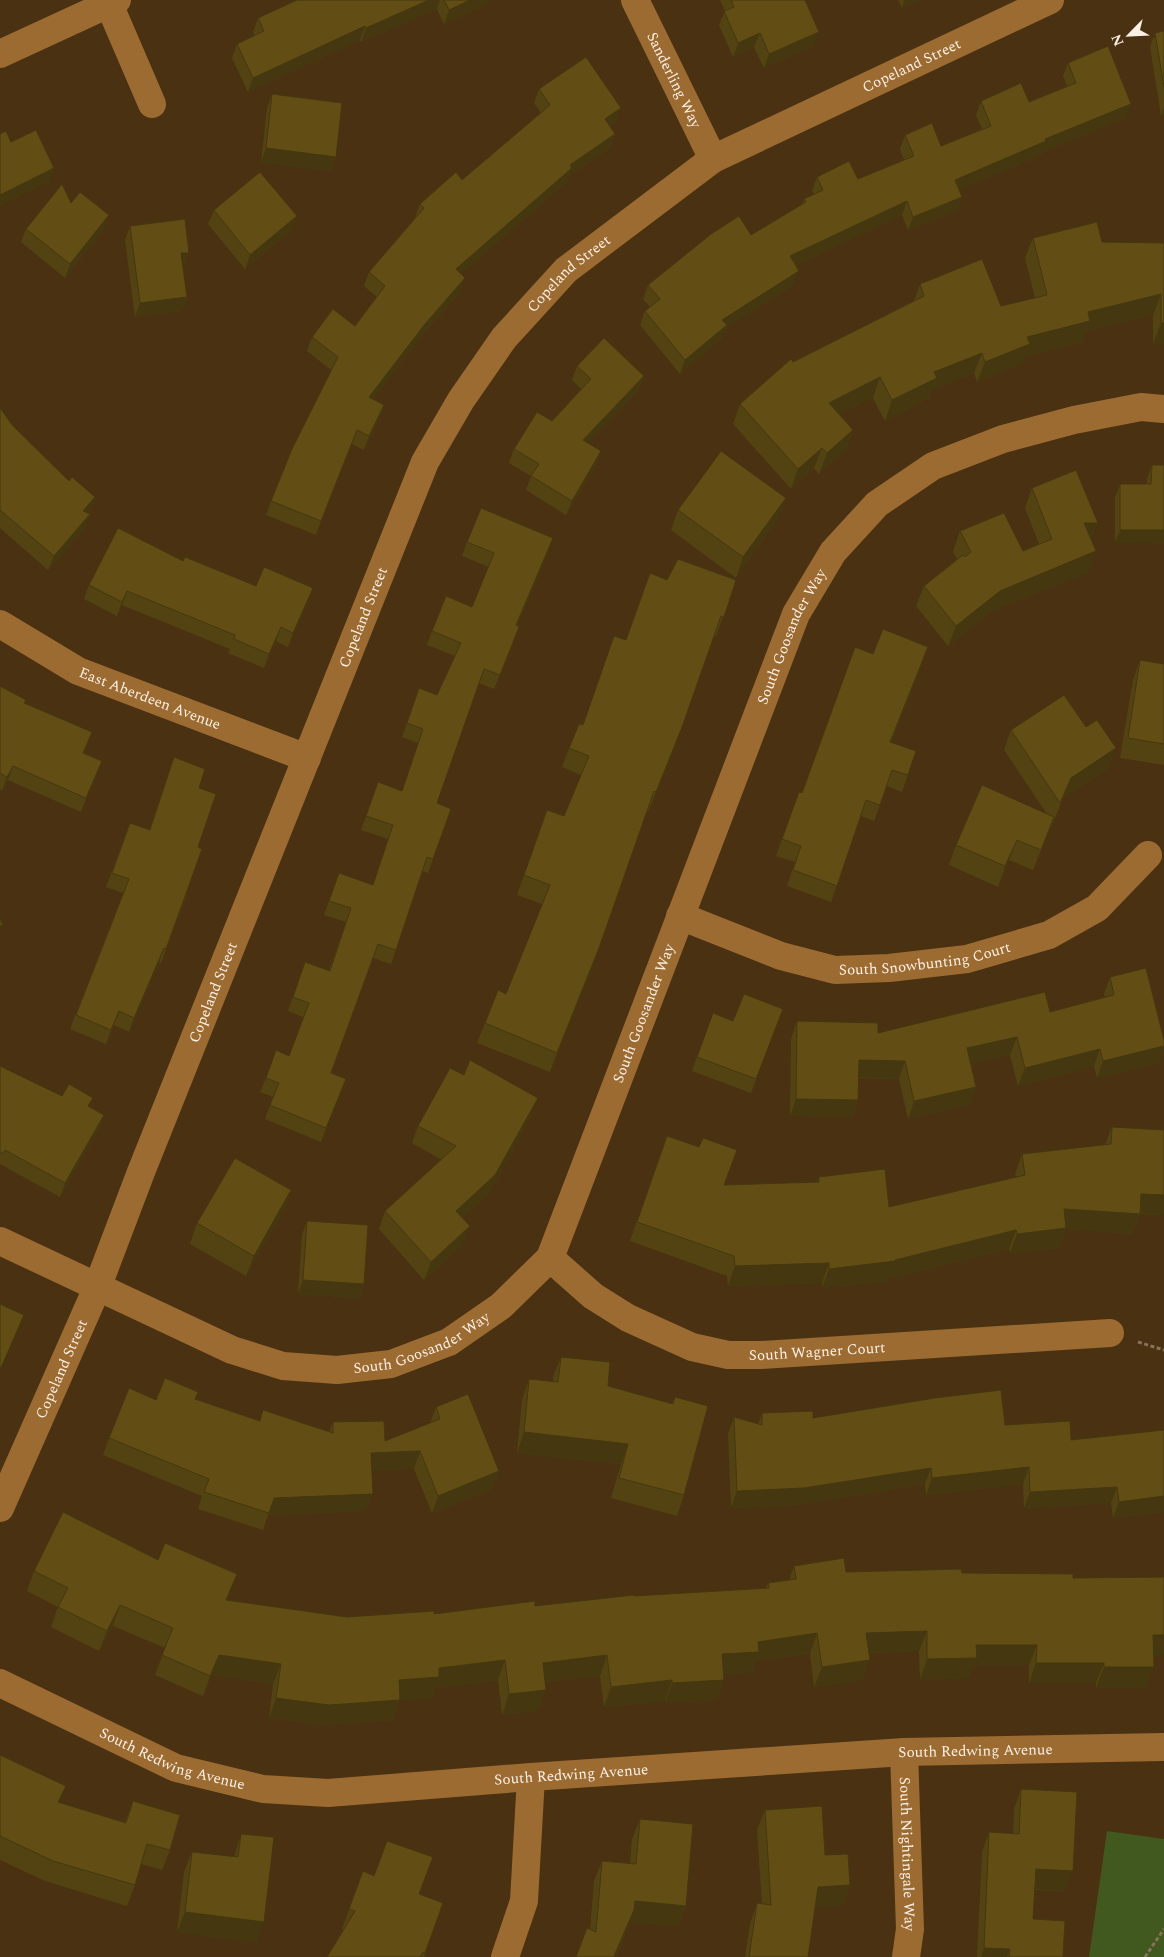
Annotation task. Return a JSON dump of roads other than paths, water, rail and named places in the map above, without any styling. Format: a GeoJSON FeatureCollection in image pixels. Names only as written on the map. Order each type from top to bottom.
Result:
{"type":"FeatureCollection","features":[{"type":"Feature","properties":{"kind":"street","name":"Sanderling Way"},"geometry":{"type":"LineString","coordinates":[[635,0],[714,159]]}},
{"type":"Feature","properties":{"kind":"street","name":"Copeland Street"},"geometry":{"type":"LineString","coordinates":[[0,1508],[97,1288],[145,1163],[425,462],[461,400],[504,338],[566,270],[714,159],[1048,0]]}},
{"type":"Feature","properties":{"kind":"street"},"geometry":{"type":"LineString","coordinates":[[0,54],[113,2],[152,104]]}},
{"type":"Feature","properties":{"kind":"street","name":"South Goosander Way"},"geometry":{"type":"LineString","coordinates":[[0,1241],[232,1350],[283,1366],[337,1370],[391,1364],[448,1342],[501,1306],[550,1258],[796,614],[833,552],[877,504],[933,466],[1004,439],[1074,420],[1141,407],[1164,409]]}},
{"type":"Feature","properties":{"kind":"street","name":"East Aberdeen Avenue"},"geometry":{"type":"LineString","coordinates":[[0,624],[78,670],[307,758]]}},
{"type":"Feature","properties":{"kind":"street","name":"South Snowbunting Court"},"geometry":{"type":"LineString","coordinates":[[680,916],[781,956],[835,970],[889,968],[967,959],[1049,935],[1097,908],[1148,856]]}},
{"type":"Feature","properties":{"kind":"street","name":"South Wagner Court"},"geometry":{"type":"LineString","coordinates":[[550,1258],[593,1296],[628,1318],[692,1347],[728,1354],[761,1355],[1110,1333]]}},
{"type":"Feature","properties":{"kind":"street","name":"South Redwing Avenue"},"geometry":{"type":"LineString","coordinates":[[0,1682],[176,1768],[263,1789],[328,1793],[531,1777],[904,1752],[1164,1747]]}},
{"type":"Feature","properties":{"kind":"street","name":"South Nightingale Way"},"geometry":{"type":"LineString","coordinates":[[904,1752],[910,1929],[906,1957]]}},
{"type":"Feature","properties":{"kind":"street"},"geometry":{"type":"LineString","coordinates":[[505,1957],[524,1901],[531,1777]]}}]}
